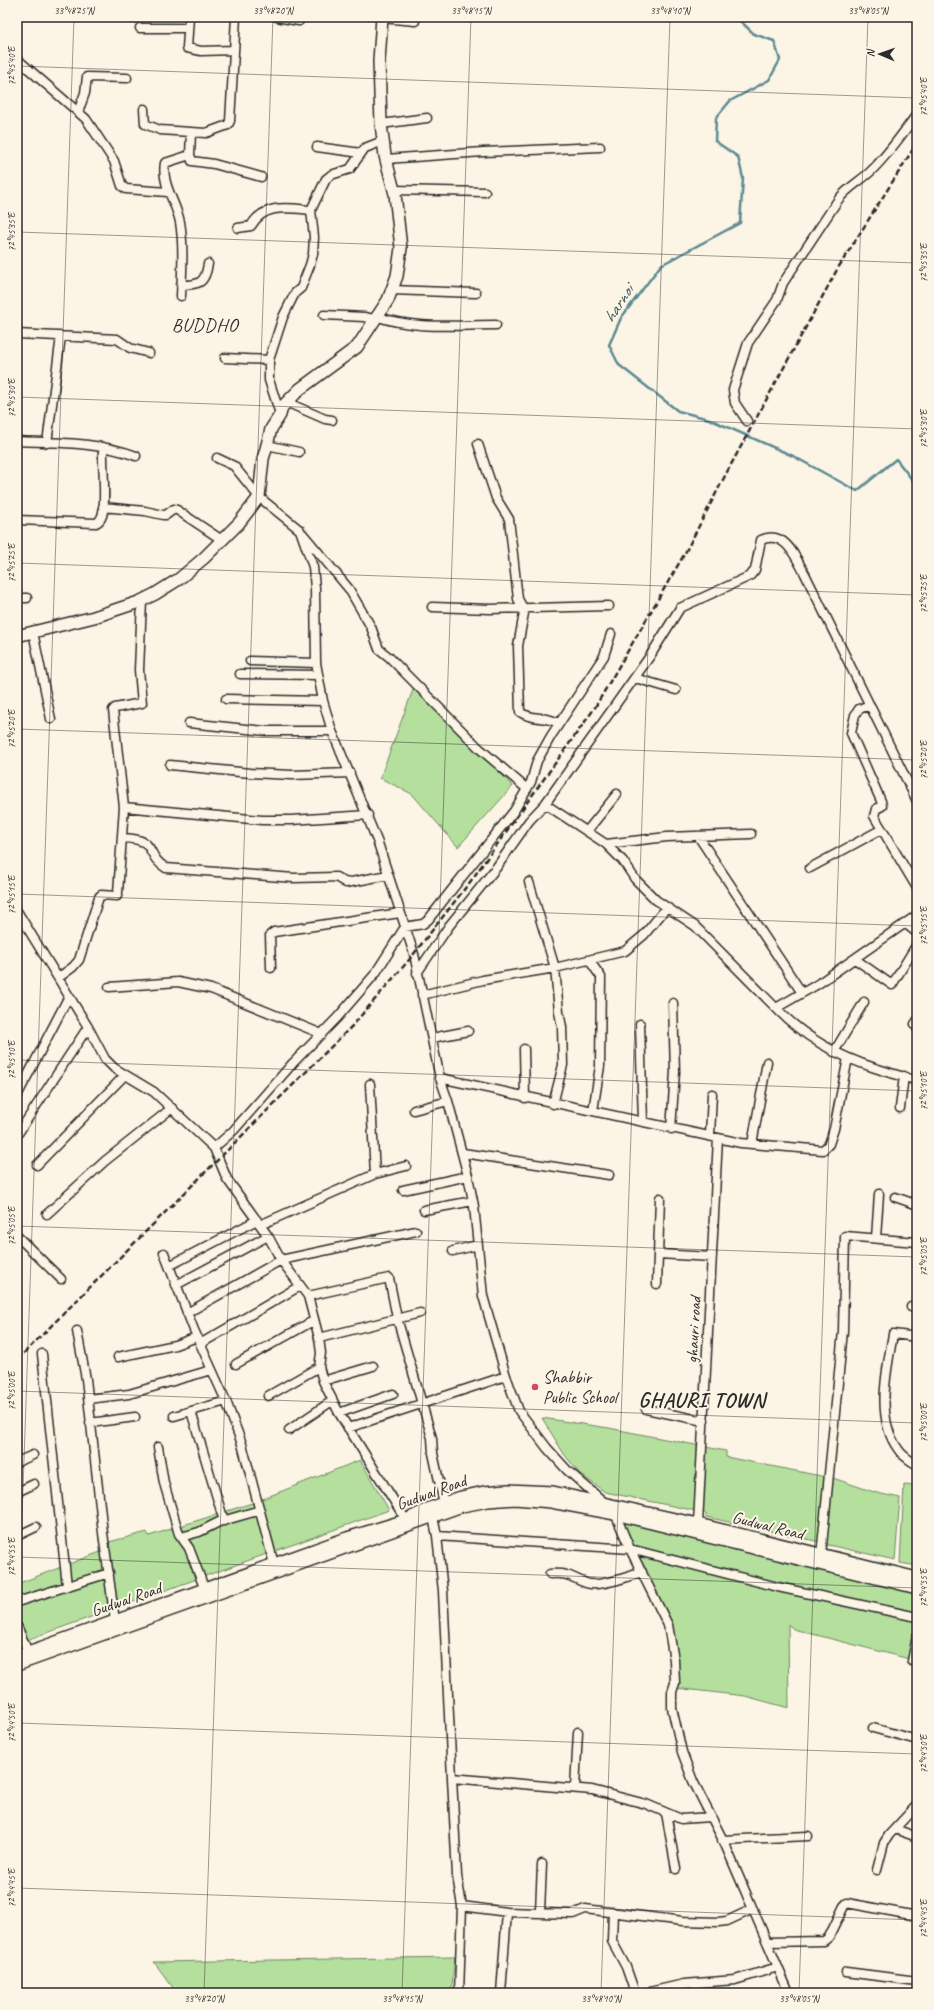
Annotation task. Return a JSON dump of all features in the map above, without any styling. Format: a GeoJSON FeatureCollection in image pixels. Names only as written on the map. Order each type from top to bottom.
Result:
{"type":"FeatureCollection","features":[{"type":"Feature","properties":{"kind":"main road"},"geometry":{"type":"LineString","coordinates":[[17,636],[94,617],[142,601],[179,579],[204,558],[247,514],[260,497],[263,460],[271,429],[280,415],[282,407],[300,389],[357,347],[388,300],[397,276],[401,248],[394,190],[386,159],[381,124],[379,61],[382,17]]}},
{"type":"Feature","properties":{"kind":"main road","name":"Gudwal Road"},"geometry":{"type":"LineString","coordinates":[[17,1665],[432,1512],[444,1504],[461,1497],[484,1492],[507,1490],[553,1492],[917,1588]]}},
{"type":"Feature","properties":{"kind":"main road","name":"Gudwal Road"},"geometry":{"type":"LineString","coordinates":[[17,1656],[347,1538],[432,1512],[488,1501],[515,1499],[612,1508],[698,1524],[821,1556],[917,1578]]}},
{"type":"Feature","properties":{"kind":"street"},"geometry":{"type":"LineString","coordinates":[[189,17],[187,48],[201,52],[234,50]]}},
{"type":"Feature","properties":{"kind":"street"},"geometry":{"type":"LineString","coordinates":[[144,109],[145,124],[160,130],[191,133],[210,132],[228,125],[230,121],[236,17]]}},
{"type":"Feature","properties":{"kind":"street"},"geometry":{"type":"LineString","coordinates":[[277,17],[299,21],[300,17]]}},
{"type":"Feature","properties":{"kind":"street"},"geometry":{"type":"LineString","coordinates":[[382,17],[414,22]]}},
{"type":"Feature","properties":{"kind":"street"},"geometry":{"type":"LineString","coordinates":[[140,28],[188,28]]}},
{"type":"Feature","properties":{"kind":"street"},"geometry":{"type":"LineString","coordinates":[[17,59],[86,120],[114,161],[122,186],[126,189],[168,192]]}},
{"type":"Feature","properties":{"kind":"street"},"geometry":{"type":"LineString","coordinates":[[78,112],[85,94],[87,77],[127,78]]}},
{"type":"Feature","properties":{"kind":"street"},"geometry":{"type":"LineString","coordinates":[[747,421],[735,403],[733,390],[748,343],[777,300],[783,283],[845,190],[870,172],[902,135],[917,114]]}},
{"type":"Feature","properties":{"kind":"street"},"geometry":{"type":"LineString","coordinates":[[381,124],[427,118]]}},
{"type":"Feature","properties":{"kind":"street"},"geometry":{"type":"LineString","coordinates":[[191,133],[190,155],[192,161],[214,164],[261,177]]}},
{"type":"Feature","properties":{"kind":"street"},"geometry":{"type":"LineString","coordinates":[[280,415],[268,380],[269,360],[283,317],[295,293],[301,288],[310,265],[313,254],[314,237],[311,210],[326,179],[331,175],[350,169],[361,153],[373,144],[384,141]]}},
{"type":"Feature","properties":{"kind":"street"},"geometry":{"type":"LineString","coordinates":[[317,147],[361,153]]}},
{"type":"Feature","properties":{"kind":"street"},"geometry":{"type":"LineString","coordinates":[[386,159],[468,153],[600,147]]}},
{"type":"Feature","properties":{"kind":"street"},"geometry":{"type":"LineString","coordinates":[[181,296],[180,222],[168,192],[165,163],[190,155]]}},
{"type":"Feature","properties":{"kind":"street"},"geometry":{"type":"LineString","coordinates":[[394,190],[485,192]]}},
{"type":"Feature","properties":{"kind":"street"},"geometry":{"type":"LineString","coordinates":[[238,228],[251,226],[259,215],[269,210],[286,207],[311,210]]}},
{"type":"Feature","properties":{"kind":"street"},"geometry":{"type":"LineString","coordinates":[[182,285],[197,285],[207,274],[208,264]]}},
{"type":"Feature","properties":{"kind":"street"},"geometry":{"type":"LineString","coordinates":[[391,290],[476,293]]}},
{"type":"Feature","properties":{"kind":"street"},"geometry":{"type":"LineString","coordinates":[[324,315],[375,318],[411,324],[496,325]]}},
{"type":"Feature","properties":{"kind":"street"},"geometry":{"type":"LineString","coordinates":[[17,334],[117,339],[130,348],[149,353]]}},
{"type":"Feature","properties":{"kind":"street"},"geometry":{"type":"LineString","coordinates":[[47,443],[61,336]]}},
{"type":"Feature","properties":{"kind":"street"},"geometry":{"type":"LineString","coordinates":[[225,358],[269,360]]}},
{"type":"Feature","properties":{"kind":"street"},"geometry":{"type":"LineString","coordinates":[[286,402],[325,419],[332,420]]}},
{"type":"Feature","properties":{"kind":"street"},"geometry":{"type":"LineString","coordinates":[[17,441],[102,447],[117,449],[136,456]]}},
{"type":"Feature","properties":{"kind":"street"},"geometry":{"type":"LineString","coordinates":[[478,444],[496,498],[509,520],[518,599],[523,608],[518,646],[520,712],[523,715],[546,718],[558,723]]}},
{"type":"Feature","properties":{"kind":"street"},"geometry":{"type":"LineString","coordinates":[[267,445],[299,452]]}},
{"type":"Feature","properties":{"kind":"street"},"geometry":{"type":"LineString","coordinates":[[17,520],[96,523],[102,516],[103,507],[102,447]]}},
{"type":"Feature","properties":{"kind":"street"},"geometry":{"type":"LineString","coordinates":[[217,458],[234,466],[260,497],[300,530],[349,589],[371,627],[379,649],[382,653],[389,657],[424,691],[479,748],[527,789]]}},
{"type":"Feature","properties":{"kind":"street"},"geometry":{"type":"LineString","coordinates":[[103,507],[145,511],[163,515],[166,515],[174,509],[222,540]]}},
{"type":"Feature","properties":{"kind":"street"},"geometry":{"type":"LineString","coordinates":[[300,530],[313,567],[315,588],[316,663],[323,701],[332,731],[368,815],[414,954],[440,1078],[463,1153],[473,1201],[483,1296],[506,1376],[519,1411],[547,1448],[567,1470],[612,1508],[630,1549],[668,1625],[674,1660],[675,1683],[672,1692],[672,1708],[676,1730],[693,1781],[722,1840],[789,1993]]}},
{"type":"Feature","properties":{"kind":"street"},"geometry":{"type":"LineString","coordinates":[[417,973],[449,926],[496,868],[529,821],[545,804],[635,678],[680,608],[750,576],[755,570],[761,540],[766,538],[775,538],[788,545],[805,574],[917,801]]}},
{"type":"Feature","properties":{"kind":"street"},"geometry":{"type":"LineString","coordinates":[[17,598],[27,598]]}},
{"type":"Feature","properties":{"kind":"street"},"geometry":{"type":"LineString","coordinates":[[58,978],[73,968],[79,960],[99,897],[117,896],[118,893],[124,807],[113,710],[114,708],[142,703],[139,670],[142,601]]}},
{"type":"Feature","properties":{"kind":"street"},"geometry":{"type":"LineString","coordinates":[[432,607],[523,608],[608,606]]}},
{"type":"Feature","properties":{"kind":"street"},"geometry":{"type":"LineString","coordinates":[[33,632],[51,719]]}},
{"type":"Feature","properties":{"kind":"street"},"geometry":{"type":"LineString","coordinates":[[214,1148],[234,1130],[375,974],[405,927],[423,924],[428,920],[501,828],[527,789],[537,761],[558,723],[604,656],[610,634]]}},
{"type":"Feature","properties":{"kind":"street"},"geometry":{"type":"LineString","coordinates":[[250,661],[316,663]]}},
{"type":"Feature","properties":{"kind":"street"},"geometry":{"type":"LineString","coordinates":[[240,674],[318,675]]}},
{"type":"Feature","properties":{"kind":"street"},"geometry":{"type":"LineString","coordinates":[[635,678],[676,690]]}},
{"type":"Feature","properties":{"kind":"street"},"geometry":{"type":"LineString","coordinates":[[226,699],[323,701]]}},
{"type":"Feature","properties":{"kind":"street"},"geometry":{"type":"LineString","coordinates":[[870,704],[859,709],[855,715],[851,733],[881,801],[882,806],[874,813],[917,888]]}},
{"type":"Feature","properties":{"kind":"street"},"geometry":{"type":"LineString","coordinates":[[189,723],[265,731],[332,731]]}},
{"type":"Feature","properties":{"kind":"street"},"geometry":{"type":"LineString","coordinates":[[170,765],[285,775],[350,773]]}},
{"type":"Feature","properties":{"kind":"street"},"geometry":{"type":"LineString","coordinates":[[587,831],[616,794]]}},
{"type":"Feature","properties":{"kind":"street"},"geometry":{"type":"LineString","coordinates":[[545,804],[606,844],[623,861],[635,879],[656,900],[695,926],[776,1008],[809,1038],[848,1058],[917,1081]]}},
{"type":"Feature","properties":{"kind":"street"},"geometry":{"type":"LineString","coordinates":[[124,807],[262,820],[291,820],[368,815]]}},
{"type":"Feature","properties":{"kind":"street"},"geometry":{"type":"LineString","coordinates":[[810,868],[882,828]]}},
{"type":"Feature","properties":{"kind":"street"},"geometry":{"type":"LineString","coordinates":[[606,844],[698,836],[751,834]]}},
{"type":"Feature","properties":{"kind":"street"},"geometry":{"type":"LineString","coordinates":[[698,836],[802,993]]}},
{"type":"Feature","properties":{"kind":"street"},"geometry":{"type":"LineString","coordinates":[[122,838],[135,838],[145,842],[161,865],[166,868],[294,878],[336,877],[346,883],[388,875]]}},
{"type":"Feature","properties":{"kind":"street"},"geometry":{"type":"LineString","coordinates":[[529,882],[555,968],[559,1012],[562,1027],[563,1065],[553,1104]]}},
{"type":"Feature","properties":{"kind":"street"},"geometry":{"type":"LineString","coordinates":[[422,995],[483,980],[555,968],[614,955],[628,949],[644,935],[667,908]]}},
{"type":"Feature","properties":{"kind":"street"},"geometry":{"type":"LineString","coordinates":[[17,911],[88,1027],[105,1059],[125,1075],[154,1092],[214,1148],[227,1179],[268,1236],[281,1260],[308,1296],[322,1353],[319,1367],[323,1381],[339,1414],[406,1520]]}},
{"type":"Feature","properties":{"kind":"street"},"geometry":{"type":"LineString","coordinates":[[271,968],[270,934],[274,932],[400,913]]}},
{"type":"Feature","properties":{"kind":"street"},"geometry":{"type":"LineString","coordinates":[[776,1008],[855,959],[917,915]]}},
{"type":"Feature","properties":{"kind":"street"},"geometry":{"type":"LineString","coordinates":[[906,924],[917,933]]}},
{"type":"Feature","properties":{"kind":"street"},"geometry":{"type":"LineString","coordinates":[[855,959],[892,985],[917,944]]}},
{"type":"Feature","properties":{"kind":"street"},"geometry":{"type":"LineString","coordinates":[[589,960],[601,977],[600,1066],[593,1111]]}},
{"type":"Feature","properties":{"kind":"street"},"geometry":{"type":"LineString","coordinates":[[109,987],[178,982],[186,983],[211,990],[322,1034]]}},
{"type":"Feature","properties":{"kind":"street"},"geometry":{"type":"LineString","coordinates":[[17,1096],[69,996]]}},
{"type":"Feature","properties":{"kind":"street"},"geometry":{"type":"LineString","coordinates":[[834,1052],[864,1002]]}},
{"type":"Feature","properties":{"kind":"street"},"geometry":{"type":"LineString","coordinates":[[671,1129],[675,1072],[672,1003]]}},
{"type":"Feature","properties":{"kind":"street"},"geometry":{"type":"LineString","coordinates":[[917,1021],[915,1024],[917,1028]]}},
{"type":"Feature","properties":{"kind":"street"},"geometry":{"type":"LineString","coordinates":[[640,1024],[642,1122]]}},
{"type":"Feature","properties":{"kind":"street"},"geometry":{"type":"LineString","coordinates":[[17,1135],[88,1027]]}},
{"type":"Feature","properties":{"kind":"street"},"geometry":{"type":"LineString","coordinates":[[432,1038],[468,1031]]}},
{"type":"Feature","properties":{"kind":"street"},"geometry":{"type":"LineString","coordinates":[[524,1049],[525,1098]]}},
{"type":"Feature","properties":{"kind":"street"},"geometry":{"type":"LineString","coordinates":[[440,1078],[525,1098],[593,1111],[671,1129],[752,1144],[823,1150],[829,1144],[834,1129],[848,1058]]}},
{"type":"Feature","properties":{"kind":"street"},"geometry":{"type":"LineString","coordinates":[[752,1144],[768,1062]]}},
{"type":"Feature","properties":{"kind":"street"},"geometry":{"type":"LineString","coordinates":[[37,1165],[125,1075]]}},
{"type":"Feature","properties":{"kind":"street"},"geometry":{"type":"LineString","coordinates":[[900,1108],[904,1076]]}},
{"type":"Feature","properties":{"kind":"street"},"geometry":{"type":"LineString","coordinates":[[370,1084],[375,1174]]}},
{"type":"Feature","properties":{"kind":"street","name":"ghauri road"},"geometry":{"type":"LineString","coordinates":[[698,1524],[712,1257],[714,1137],[712,1094]]}},
{"type":"Feature","properties":{"kind":"street"},"geometry":{"type":"LineString","coordinates":[[414,1110],[448,1101]]}},
{"type":"Feature","properties":{"kind":"street"},"geometry":{"type":"LineString","coordinates":[[47,1214],[105,1161],[172,1108]]}},
{"type":"Feature","properties":{"kind":"street"},"geometry":{"type":"LineString","coordinates":[[463,1153],[608,1175]]}},
{"type":"Feature","properties":{"kind":"street"},"geometry":{"type":"LineString","coordinates":[[169,1266],[258,1223],[375,1174],[406,1166]]}},
{"type":"Feature","properties":{"kind":"street"},"geometry":{"type":"LineString","coordinates":[[403,1190],[468,1176]]}},
{"type":"Feature","properties":{"kind":"street"},"geometry":{"type":"LineString","coordinates":[[876,1238],[879,1194]]}},
{"type":"Feature","properties":{"kind":"street"},"geometry":{"type":"LineString","coordinates":[[895,1197],[915,1204],[917,1196]]}},
{"type":"Feature","properties":{"kind":"street"},"geometry":{"type":"LineString","coordinates":[[657,1284],[660,1198]]}},
{"type":"Feature","properties":{"kind":"street"},"geometry":{"type":"LineString","coordinates":[[424,1210],[473,1201]]}},
{"type":"Feature","properties":{"kind":"street"},"geometry":{"type":"LineString","coordinates":[[187,1313],[281,1260],[416,1230]]}},
{"type":"Feature","properties":{"kind":"street"},"geometry":{"type":"LineString","coordinates":[[17,1236],[61,1279]]}},
{"type":"Feature","properties":{"kind":"street"},"geometry":{"type":"LineString","coordinates":[[176,1285],[268,1236]]}},
{"type":"Feature","properties":{"kind":"street"},"geometry":{"type":"LineString","coordinates":[[821,1556],[842,1330],[845,1236],[917,1242]]}},
{"type":"Feature","properties":{"kind":"street"},"geometry":{"type":"LineString","coordinates":[[453,1251],[478,1245]]}},
{"type":"Feature","properties":{"kind":"street"},"geometry":{"type":"LineString","coordinates":[[164,1253],[198,1341],[226,1401],[242,1444],[274,1564]]}},
{"type":"Feature","properties":{"kind":"street"},"geometry":{"type":"LineString","coordinates":[[658,1254],[712,1257]]}},
{"type":"Feature","properties":{"kind":"street"},"geometry":{"type":"LineString","coordinates":[[308,1296],[389,1278],[397,1318],[432,1438],[433,1453],[444,1504]]}},
{"type":"Feature","properties":{"kind":"street"},"geometry":{"type":"LineString","coordinates":[[118,1357],[198,1341],[300,1286]]}},
{"type":"Feature","properties":{"kind":"street"},"geometry":{"type":"LineString","coordinates":[[319,1338],[420,1313]]}},
{"type":"Feature","properties":{"kind":"street"},"geometry":{"type":"LineString","coordinates":[[236,1364],[313,1320]]}},
{"type":"Feature","properties":{"kind":"street"},"geometry":{"type":"LineString","coordinates":[[77,1331],[88,1399],[115,1621]]}},
{"type":"Feature","properties":{"kind":"street"},"geometry":{"type":"LineString","coordinates":[[917,1337],[893,1334],[887,1370],[885,1409],[888,1424],[898,1450],[917,1465]]}},
{"type":"Feature","properties":{"kind":"street"},"geometry":{"type":"LineString","coordinates":[[42,1354],[68,1586]]}},
{"type":"Feature","properties":{"kind":"street"},"geometry":{"type":"LineString","coordinates":[[323,1381],[373,1366]]}},
{"type":"Feature","properties":{"kind":"street"},"geometry":{"type":"LineString","coordinates":[[268,1396],[319,1367]]}},
{"type":"Feature","properties":{"kind":"street"},"geometry":{"type":"LineString","coordinates":[[88,1399],[129,1394],[211,1370]]}},
{"type":"Feature","properties":{"kind":"street"},"geometry":{"type":"LineString","coordinates":[[348,1428],[506,1376]]}},
{"type":"Feature","properties":{"kind":"street"},"geometry":{"type":"LineString","coordinates":[[339,1414],[393,1394]]}},
{"type":"Feature","properties":{"kind":"street"},"geometry":{"type":"LineString","coordinates":[[174,1416],[226,1401]]}},
{"type":"Feature","properties":{"kind":"street"},"geometry":{"type":"LineString","coordinates":[[289,1430],[332,1401]]}},
{"type":"Feature","properties":{"kind":"street"},"geometry":{"type":"LineString","coordinates":[[646,1409],[704,1421]]}},
{"type":"Feature","properties":{"kind":"street"},"geometry":{"type":"LineString","coordinates":[[191,1411],[224,1521]]}},
{"type":"Feature","properties":{"kind":"street"},"geometry":{"type":"LineString","coordinates":[[90,1423],[135,1418]]}},
{"type":"Feature","properties":{"kind":"street"},"geometry":{"type":"LineString","coordinates":[[158,1447],[164,1483],[181,1537],[189,1548],[205,1590]]}},
{"type":"Feature","properties":{"kind":"street"},"geometry":{"type":"LineString","coordinates":[[17,1462],[33,1455]]}},
{"type":"Feature","properties":{"kind":"street"},"geometry":{"type":"LineString","coordinates":[[17,1492],[34,1484]]}},
{"type":"Feature","properties":{"kind":"street"},"geometry":{"type":"LineString","coordinates":[[181,1537],[200,1532],[224,1521],[260,1510]]}},
{"type":"Feature","properties":{"kind":"street"},"geometry":{"type":"LineString","coordinates":[[432,1512],[438,1536],[443,1591],[457,1876],[462,1906],[459,1993]]}},
{"type":"Feature","properties":{"kind":"street"},"geometry":{"type":"LineString","coordinates":[[17,1536],[36,1527]]}},
{"type":"Feature","properties":{"kind":"street"},"geometry":{"type":"LineString","coordinates":[[438,1536],[630,1549],[778,1587],[917,1617]]}},
{"type":"Feature","properties":{"kind":"street"},"geometry":{"type":"LineString","coordinates":[[17,1602],[109,1572]]}},
{"type":"Feature","properties":{"kind":"street"},"geometry":{"type":"LineString","coordinates":[[550,1574],[571,1575],[587,1584],[616,1581],[642,1572]]}},
{"type":"Feature","properties":{"kind":"street"},"geometry":{"type":"LineString","coordinates":[[17,1626],[28,1652]]}},
{"type":"Feature","properties":{"kind":"street"},"geometry":{"type":"LineString","coordinates":[[912,1661],[917,1636]]}},
{"type":"Feature","properties":{"kind":"street"},"geometry":{"type":"LineString","coordinates":[[873,1728],[917,1740]]}},
{"type":"Feature","properties":{"kind":"street"},"geometry":{"type":"LineString","coordinates":[[574,1788],[578,1732]]}},
{"type":"Feature","properties":{"kind":"street"},"geometry":{"type":"LineString","coordinates":[[452,1778],[574,1788],[623,1797],[646,1804],[681,1819],[710,1817]]}},
{"type":"Feature","properties":{"kind":"street"},"geometry":{"type":"LineString","coordinates":[[877,1870],[884,1843],[917,1805]]}},
{"type":"Feature","properties":{"kind":"street"},"geometry":{"type":"LineString","coordinates":[[666,1813],[676,1869]]}},
{"type":"Feature","properties":{"kind":"street"},"geometry":{"type":"LineString","coordinates":[[895,1829],[917,1837]]}},
{"type":"Feature","properties":{"kind":"street"},"geometry":{"type":"LineString","coordinates":[[722,1840],[808,1836]]}},
{"type":"Feature","properties":{"kind":"street"},"geometry":{"type":"LineString","coordinates":[[540,1912],[542,1864]]}},
{"type":"Feature","properties":{"kind":"street"},"geometry":{"type":"LineString","coordinates":[[767,1942],[824,1941],[829,1938],[847,1903],[917,1916]]}},
{"type":"Feature","properties":{"kind":"street"},"geometry":{"type":"LineString","coordinates":[[462,1906],[507,1912],[573,1914],[585,1909],[683,1921],[718,1922],[727,1920],[753,1909]]}},
{"type":"Feature","properties":{"kind":"street"},"geometry":{"type":"LineString","coordinates":[[501,1993],[507,1912]]}},
{"type":"Feature","properties":{"kind":"street"},"geometry":{"type":"LineString","coordinates":[[613,1912],[612,1941],[626,1967],[635,1993]]}},
{"type":"Feature","properties":{"kind":"street"},"geometry":{"type":"LineString","coordinates":[[645,1993],[689,1984],[735,1980],[778,1967]]}},
{"type":"Feature","properties":{"kind":"street"},"geometry":{"type":"LineString","coordinates":[[846,1972],[917,1981]]}},
{"type":"Feature","properties":{"kind":"street"},"geometry":{"type":"LineString","coordinates":[[688,1993],[689,1984]]}},
{"type":"Feature","properties":{"kind":"green space"},"geometry":{"type":"Polygon","coordinates":[[[414,687],[513,786],[458,847],[412,794],[380,778],[414,687]]]}},
{"type":"Feature","properties":{"kind":"green space"},"geometry":{"type":"Polygon","coordinates":[[[542,1418],[609,1428],[726,1451],[726,1457],[826,1477],[820,1542],[706,1517],[706,1513],[605,1492],[580,1474],[564,1454],[542,1418]]]}},
{"type":"Feature","properties":{"kind":"green space"},"geometry":{"type":"Polygon","coordinates":[[[360,1460],[389,1510],[27,1640],[17,1613],[17,1584],[108,1549],[109,1542],[147,1532],[149,1536],[252,1503],[360,1460]]]}},
{"type":"Feature","properties":{"kind":"green space"},"geometry":{"type":"Polygon","coordinates":[[[830,1477],[877,1493],[900,1498],[895,1560],[824,1544],[830,1477]]]}},
{"type":"Feature","properties":{"kind":"green space"},"geometry":{"type":"Polygon","coordinates":[[[904,1485],[917,1486],[917,1566],[900,1563],[904,1485]]]}},
{"type":"Feature","properties":{"kind":"green space"},"geometry":{"type":"Polygon","coordinates":[[[623,1522],[917,1592],[917,1661],[793,1629],[788,1624],[789,1708],[745,1696],[675,1688],[667,1623],[620,1526],[623,1522]]]}},
{"type":"Feature","properties":{"kind":"green space"},"geometry":{"type":"Polygon","coordinates":[[[455,1957],[451,1993],[177,1993],[154,1962],[455,1957]]]}},
{"type":"Feature","properties":{"kind":"waterway","name":"harnoi"},"geometry":{"type":"LineString","coordinates":[[736,17],[754,34],[774,41],[780,60],[769,80],[730,101],[716,118],[715,141],[738,157],[743,178],[740,223],[661,265],[621,318],[609,345],[619,365],[678,411],[709,419],[793,456],[857,491],[896,459],[917,486]]}},
{"type":"Feature","properties":{"kind":"railway"},"geometry":{"type":"LineString","coordinates":[[17,1360],[352,1026],[409,960],[470,882],[594,709],[685,553],[727,472],[838,268],[917,143]]}},
{"type":"Feature","properties":{"kind":"place","name":"Shabbir Public School"},"geometry":{"type":"Point","coordinates":[535,1387]}},
{"type":"Feature","properties":{"kind":"district","name":"BUDDHO"},"geometry":{"type":"Point","coordinates":[205,324]}},
{"type":"Feature","properties":{"kind":"district","name":"GHAURI TOWN"},"geometry":{"type":"Point","coordinates":[702,1400]}}]}
